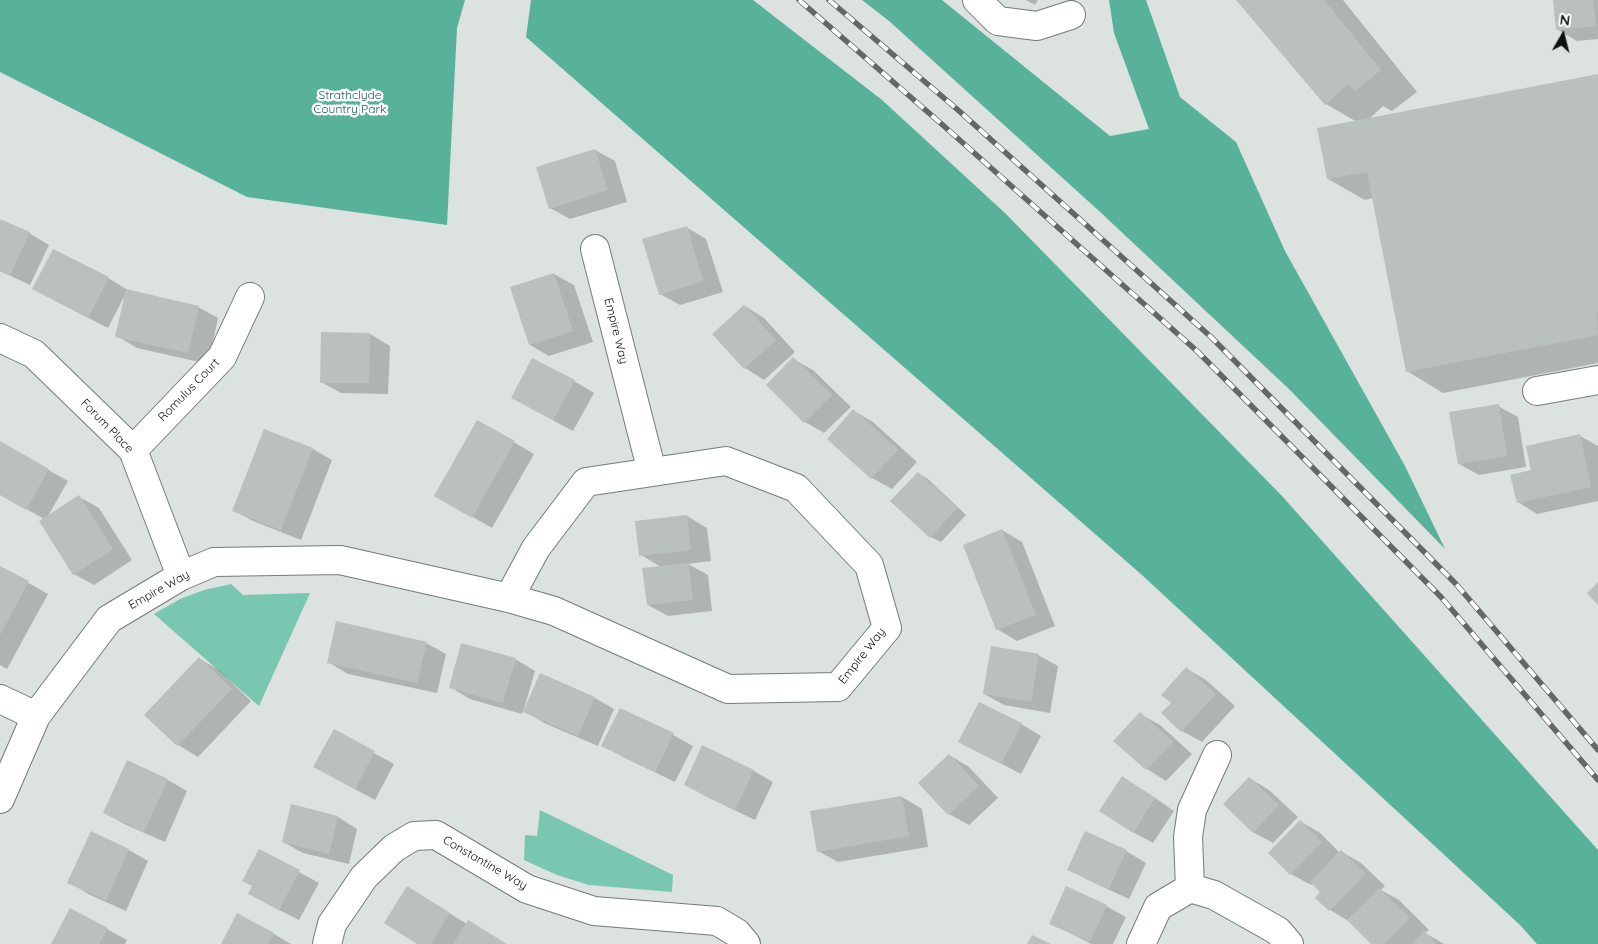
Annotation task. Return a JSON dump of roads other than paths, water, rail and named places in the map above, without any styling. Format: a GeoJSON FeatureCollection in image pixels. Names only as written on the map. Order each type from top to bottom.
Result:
{"type":"FeatureCollection","features":[{"type":"Feature","properties":{"kind":"street"},"geometry":{"type":"LineString","coordinates":[[977,0],[998,21],[1037,26],[1072,15]]}},
{"type":"Feature","properties":{"kind":"street","name":"Empire Way"},"geometry":{"type":"LineString","coordinates":[[595,249],[652,472]]}},
{"type":"Feature","properties":{"kind":"street","name":"Romulus Court"},"geometry":{"type":"LineString","coordinates":[[133,450],[222,357],[250,298]]}},
{"type":"Feature","properties":{"kind":"street","name":"Forum Place"},"geometry":{"type":"LineString","coordinates":[[0,338],[34,354],[133,450],[181,576]]}},
{"type":"Feature","properties":{"kind":"street"},"geometry":{"type":"LineString","coordinates":[[1537,391],[1598,380]]}},
{"type":"Feature","properties":{"kind":"street","name":"Empire Way"},"geometry":{"type":"LineString","coordinates":[[0,799],[36,716],[108,619],[181,576],[214,562],[340,560],[509,598],[554,611],[728,689],[838,687],[887,628],[869,565],[796,488],[726,461],[586,482],[536,548],[509,598]]}},
{"type":"Feature","properties":{"kind":"street"},"geometry":{"type":"LineString","coordinates":[[0,699],[36,716]]}},
{"type":"Feature","properties":{"kind":"street"},"geometry":{"type":"LineString","coordinates":[[1190,888],[1188,837],[1192,810],[1217,756]]}},
{"type":"Feature","properties":{"kind":"street","name":"Constantine Way"},"geometry":{"type":"LineString","coordinates":[[327,944],[332,924],[364,877],[394,848],[414,836],[436,835],[527,888],[594,911],[717,921],[737,932],[746,944]]}},
{"type":"Feature","properties":{"kind":"street"},"geometry":{"type":"LineString","coordinates":[[1141,944],[1158,907],[1190,888],[1214,895],[1278,932],[1289,944]]}},
{"type":"Feature","properties":{"kind":"railway"},"geometry":{"type":"LineString","coordinates":[[799,0],[1198,352],[1441,597],[1598,780]]}},
{"type":"Feature","properties":{"kind":"railway"},"geometry":{"type":"LineString","coordinates":[[829,0],[958,110],[1211,337],[1456,584],[1598,750]]}},
{"type":"Feature","properties":{"kind":"park label","name":"Strathclyde Country Park"},"geometry":{"type":"Point","coordinates":[350,102]}}]}
